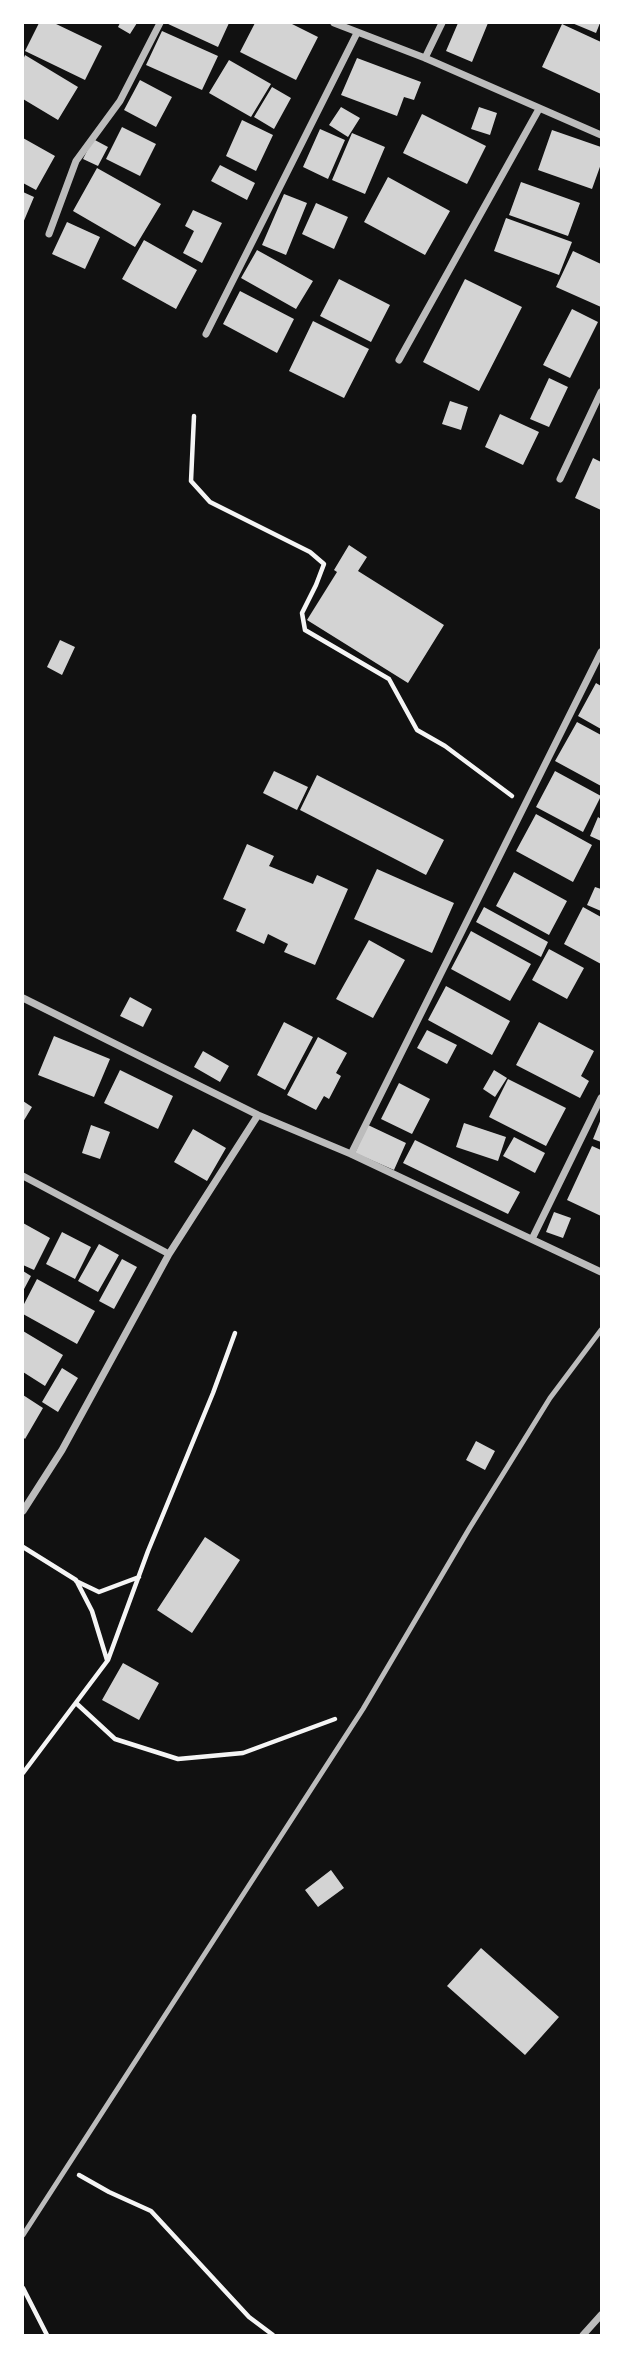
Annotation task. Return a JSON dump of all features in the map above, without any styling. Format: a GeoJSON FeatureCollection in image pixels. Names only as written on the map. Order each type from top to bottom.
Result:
{"type":"FeatureCollection","features":[{"type":"Feature","properties":{"kind":"street"},"geometry":{"type":"LineString","coordinates":[[49,234],[76,161],[120,101],[160,23]]}},
{"type":"Feature","properties":{"kind":"street"},"geometry":{"type":"LineString","coordinates":[[334,23],[425,58],[601,135]]}},
{"type":"Feature","properties":{"kind":"street"},"geometry":{"type":"LineString","coordinates":[[425,58],[442,23]]}},
{"type":"Feature","properties":{"kind":"street"},"geometry":{"type":"LineString","coordinates":[[206,334],[357,33]]}},
{"type":"Feature","properties":{"kind":"street"},"geometry":{"type":"LineString","coordinates":[[399,360],[540,109]]}},
{"type":"Feature","properties":{"kind":"street"},"geometry":{"type":"LineString","coordinates":[[561,479],[601,392]]}},
{"type":"Feature","properties":{"kind":"street"},"geometry":{"type":"LineString","coordinates":[[351,1154],[601,652]]}},
{"type":"Feature","properties":{"kind":"street"},"geometry":{"type":"LineString","coordinates":[[23,998],[258,1115],[351,1154],[601,1272]]}},
{"type":"Feature","properties":{"kind":"street"},"geometry":{"type":"LineString","coordinates":[[532,1239],[601,1098]]}},
{"type":"Feature","properties":{"kind":"street"},"geometry":{"type":"LineString","coordinates":[[23,1511],[62,1450],[169,1254],[258,1115]]}},
{"type":"Feature","properties":{"kind":"street"},"geometry":{"type":"LineString","coordinates":[[23,1176],[169,1254]]}},
{"type":"Feature","properties":{"kind":"street"},"geometry":{"type":"LineString","coordinates":[[583,2335],[601,2315]]}},
{"type":"Feature","properties":{"kind":"lane"},"geometry":{"type":"LineString","coordinates":[[23,2235],[362,1709],[550,1398],[601,1330]]}},
{"type":"Feature","properties":{"kind":"path"},"geometry":{"type":"LineString","coordinates":[[194,416],[191,481],[209,502],[310,552],[324,564],[302,613],[305,630],[389,679],[416,730],[445,746],[524,806]]}},
{"type":"Feature","properties":{"kind":"path"},"geometry":{"type":"LineString","coordinates":[[23,1773],[108,1660],[235,1333]]}},
{"type":"Feature","properties":{"kind":"path"},"geometry":{"type":"LineString","coordinates":[[23,1547],[75,1580],[99,1591],[139,1577]]}},
{"type":"Feature","properties":{"kind":"path"},"geometry":{"type":"LineString","coordinates":[[75,1580],[92,1611],[108,1660]]}},
{"type":"Feature","properties":{"kind":"path"},"geometry":{"type":"LineString","coordinates":[[76,1703],[115,1739],[178,1759],[243,1753],[362,1709]]}},
{"type":"Feature","properties":{"kind":"path"},"geometry":{"type":"LineString","coordinates":[[66,2168],[151,2211],[249,2317],[273,2335]]}},
{"type":"Feature","properties":{"kind":"path"},"geometry":{"type":"LineString","coordinates":[[23,2288],[47,2335]]}},
{"type":"Feature","properties":{"kind":"building"},"geometry":{"type":"Polygon","coordinates":[[[39,23],[54,23],[102,46],[85,80],[25,51],[39,23]]]}},
{"type":"Feature","properties":{"kind":"building"},"geometry":{"type":"Polygon","coordinates":[[[120,23],[137,23],[130,34],[118,27],[120,23]]]}},
{"type":"Feature","properties":{"kind":"building"},"geometry":{"type":"Polygon","coordinates":[[[166,23],[229,23],[218,47],[166,23]]]}},
{"type":"Feature","properties":{"kind":"building"},"geometry":{"type":"Polygon","coordinates":[[[255,23],[290,23],[318,37],[296,80],[240,52],[255,23]]]}},
{"type":"Feature","properties":{"kind":"building"},"geometry":{"type":"Polygon","coordinates":[[[458,23],[488,23],[472,62],[446,51],[458,23]]]}},
{"type":"Feature","properties":{"kind":"building"},"geometry":{"type":"Polygon","coordinates":[[[572,23],[600,23],[596,33],[572,23]]]}},
{"type":"Feature","properties":{"kind":"building"},"geometry":{"type":"Polygon","coordinates":[[[562,24],[601,42],[601,94],[542,67],[562,24]]]}},
{"type":"Feature","properties":{"kind":"building"},"geometry":{"type":"Polygon","coordinates":[[[162,31],[218,56],[202,90],[146,65],[162,31]]]}},
{"type":"Feature","properties":{"kind":"building"},"geometry":{"type":"Polygon","coordinates":[[[25,55],[78,87],[58,120],[23,99],[25,55]]]}},
{"type":"Feature","properties":{"kind":"building"},"geometry":{"type":"Polygon","coordinates":[[[357,58],[421,82],[414,100],[404,97],[397,116],[341,95],[357,58]]]}},
{"type":"Feature","properties":{"kind":"building"},"geometry":{"type":"Polygon","coordinates":[[[229,60],[271,84],[251,117],[209,93],[229,60]]]}},
{"type":"Feature","properties":{"kind":"building"},"geometry":{"type":"Polygon","coordinates":[[[140,80],[172,97],[156,127],[124,110],[140,80]]]}},
{"type":"Feature","properties":{"kind":"building"},"geometry":{"type":"Polygon","coordinates":[[[272,87],[291,98],[274,129],[254,117],[272,87]]]}},
{"type":"Feature","properties":{"kind":"building"},"geometry":{"type":"Polygon","coordinates":[[[341,107],[360,118],[348,137],[329,125],[341,107]]]}},
{"type":"Feature","properties":{"kind":"building"},"geometry":{"type":"Polygon","coordinates":[[[479,107],[497,113],[490,135],[471,129],[479,107]]]}},
{"type":"Feature","properties":{"kind":"building"},"geometry":{"type":"Polygon","coordinates":[[[422,114],[486,146],[467,184],[403,153],[422,114]]]}},
{"type":"Feature","properties":{"kind":"building"},"geometry":{"type":"Polygon","coordinates":[[[242,120],[273,135],[256,171],[226,156],[242,120]]]}},
{"type":"Feature","properties":{"kind":"building"},"geometry":{"type":"Polygon","coordinates":[[[122,127],[156,144],[140,176],[106,159],[122,127]]]}},
{"type":"Feature","properties":{"kind":"building"},"geometry":{"type":"Polygon","coordinates":[[[320,129],[345,140],[328,179],[303,167],[320,129]]]}},
{"type":"Feature","properties":{"kind":"building"},"geometry":{"type":"Polygon","coordinates":[[[552,130],[601,147],[601,164],[592,189],[538,170],[552,130]]]}},
{"type":"Feature","properties":{"kind":"building"},"geometry":{"type":"Polygon","coordinates":[[[352,133],[385,147],[365,194],[332,180],[352,133]]]}},
{"type":"Feature","properties":{"kind":"building"},"geometry":{"type":"Polygon","coordinates":[[[23,138],[55,156],[36,190],[23,183],[23,138]]]}},
{"type":"Feature","properties":{"kind":"building"},"geometry":{"type":"Polygon","coordinates":[[[93,139],[108,147],[98,166],[83,159],[93,139]]]}},
{"type":"Feature","properties":{"kind":"building"},"geometry":{"type":"Polygon","coordinates":[[[220,165],[255,183],[247,200],[211,181],[220,165]]]}},
{"type":"Feature","properties":{"kind":"building"},"geometry":{"type":"Polygon","coordinates":[[[97,168],[161,204],[135,247],[73,211],[97,168]]]}},
{"type":"Feature","properties":{"kind":"building"},"geometry":{"type":"Polygon","coordinates":[[[388,177],[450,211],[425,255],[364,222],[388,177]]]}},
{"type":"Feature","properties":{"kind":"building"},"geometry":{"type":"Polygon","coordinates":[[[521,182],[580,203],[568,236],[509,215],[521,182]]]}},
{"type":"Feature","properties":{"kind":"building"},"geometry":{"type":"Polygon","coordinates":[[[23,192],[34,197],[23,223],[23,192]]]}},
{"type":"Feature","properties":{"kind":"building"},"geometry":{"type":"Polygon","coordinates":[[[284,194],[307,203],[286,255],[262,245],[284,194]]]}},
{"type":"Feature","properties":{"kind":"building"},"geometry":{"type":"Polygon","coordinates":[[[316,203],[348,217],[334,249],[302,234],[316,203]]]}},
{"type":"Feature","properties":{"kind":"building"},"geometry":{"type":"Polygon","coordinates":[[[193,210],[222,223],[202,263],[183,253],[194,231],[185,226],[193,210]]]}},
{"type":"Feature","properties":{"kind":"building"},"geometry":{"type":"Polygon","coordinates":[[[506,218],[572,242],[559,275],[494,251],[506,218]]]}},
{"type":"Feature","properties":{"kind":"building"},"geometry":{"type":"Polygon","coordinates":[[[67,222],[100,237],[85,269],[52,254],[67,222]]]}},
{"type":"Feature","properties":{"kind":"building"},"geometry":{"type":"Polygon","coordinates":[[[144,240],[197,270],[176,309],[122,279],[144,240]]]}},
{"type":"Feature","properties":{"kind":"building"},"geometry":{"type":"Polygon","coordinates":[[[257,250],[313,281],[296,309],[241,278],[257,250]]]}},
{"type":"Feature","properties":{"kind":"building"},"geometry":{"type":"Polygon","coordinates":[[[573,251],[601,264],[601,307],[556,287],[573,251]]]}},
{"type":"Feature","properties":{"kind":"building"},"geometry":{"type":"Polygon","coordinates":[[[339,279],[390,305],[371,342],[320,316],[339,279]]]}},
{"type":"Feature","properties":{"kind":"building"},"geometry":{"type":"Polygon","coordinates":[[[465,279],[522,307],[479,391],[423,362],[465,279]]]}},
{"type":"Feature","properties":{"kind":"building"},"geometry":{"type":"Polygon","coordinates":[[[240,291],[294,319],[277,353],[223,324],[240,291]]]}},
{"type":"Feature","properties":{"kind":"building"},"geometry":{"type":"Polygon","coordinates":[[[572,309],[598,322],[570,378],[543,365],[572,309]]]}},
{"type":"Feature","properties":{"kind":"building"},"geometry":{"type":"Polygon","coordinates":[[[313,321],[369,349],[344,398],[289,371],[313,321]]]}},
{"type":"Feature","properties":{"kind":"building"},"geometry":{"type":"Polygon","coordinates":[[[549,378],[568,387],[549,427],[530,419],[549,378]]]}},
{"type":"Feature","properties":{"kind":"building"},"geometry":{"type":"Polygon","coordinates":[[[450,401],[468,407],[461,430],[442,424],[450,401]]]}},
{"type":"Feature","properties":{"kind":"building"},"geometry":{"type":"Polygon","coordinates":[[[500,414],[539,432],[523,465],[485,447],[500,414]]]}},
{"type":"Feature","properties":{"kind":"building"},"geometry":{"type":"Polygon","coordinates":[[[593,458],[601,462],[601,510],[575,498],[593,458]]]}},
{"type":"Feature","properties":{"kind":"building"},"geometry":{"type":"Polygon","coordinates":[[[349,545],[367,557],[358,571],[444,625],[408,683],[307,620],[337,572],[334,570],[349,545]]]}},
{"type":"Feature","properties":{"kind":"building"},"geometry":{"type":"Polygon","coordinates":[[[60,640],[75,647],[62,675],[47,667],[60,640]]]}},
{"type":"Feature","properties":{"kind":"building"},"geometry":{"type":"Polygon","coordinates":[[[596,683],[601,686],[601,729],[578,716],[596,683]]]}},
{"type":"Feature","properties":{"kind":"building"},"geometry":{"type":"Polygon","coordinates":[[[577,722],[601,735],[601,786],[555,761],[577,722]]]}},
{"type":"Feature","properties":{"kind":"building"},"geometry":{"type":"Polygon","coordinates":[[[274,771],[308,787],[297,810],[263,793],[274,771]]]}},
{"type":"Feature","properties":{"kind":"building"},"geometry":{"type":"Polygon","coordinates":[[[555,771],[601,796],[583,832],[536,807],[555,771]]]}},
{"type":"Feature","properties":{"kind":"building"},"geometry":{"type":"Polygon","coordinates":[[[317,775],[444,840],[426,875],[300,810],[317,775]]]}},
{"type":"Feature","properties":{"kind":"building"},"geometry":{"type":"Polygon","coordinates":[[[536,814],[592,845],[573,882],[516,851],[536,814]]]}},
{"type":"Feature","properties":{"kind":"building"},"geometry":{"type":"Polygon","coordinates":[[[598,817],[601,819],[601,841],[590,836],[598,817]]]}},
{"type":"Feature","properties":{"kind":"building"},"geometry":{"type":"Polygon","coordinates":[[[247,844],[274,856],[269,866],[313,884],[317,875],[348,889],[315,965],[284,952],[288,944],[268,934],[264,944],[236,931],[246,909],[223,899],[247,844]]]}},
{"type":"Feature","properties":{"kind":"building"},"geometry":{"type":"Polygon","coordinates":[[[377,869],[454,903],[432,953],[354,919],[377,869]]]}},
{"type":"Feature","properties":{"kind":"building"},"geometry":{"type":"Polygon","coordinates":[[[514,872],[567,901],[549,935],[496,906],[514,872]]]}},
{"type":"Feature","properties":{"kind":"building"},"geometry":{"type":"Polygon","coordinates":[[[595,887],[601,889],[601,911],[587,905],[595,887]]]}},
{"type":"Feature","properties":{"kind":"building"},"geometry":{"type":"Polygon","coordinates":[[[484,907],[548,942],[541,957],[476,922],[484,907]]]}},
{"type":"Feature","properties":{"kind":"building"},"geometry":{"type":"Polygon","coordinates":[[[583,907],[601,917],[601,964],[564,944],[583,907]]]}},
{"type":"Feature","properties":{"kind":"building"},"geometry":{"type":"Polygon","coordinates":[[[471,931],[531,964],[510,1001],[451,969],[471,931]]]}},
{"type":"Feature","properties":{"kind":"building"},"geometry":{"type":"Polygon","coordinates":[[[369,940],[405,960],[373,1018],[336,999],[369,940]]]}},
{"type":"Feature","properties":{"kind":"building"},"geometry":{"type":"Polygon","coordinates":[[[549,949],[584,968],[567,999],[532,980],[549,949]]]}},
{"type":"Feature","properties":{"kind":"building"},"geometry":{"type":"Polygon","coordinates":[[[446,986],[510,1021],[492,1055],[428,1020],[446,986]]]}},
{"type":"Feature","properties":{"kind":"building"},"geometry":{"type":"Polygon","coordinates":[[[130,997],[152,1009],[143,1027],[120,1016],[130,997]]]}},
{"type":"Feature","properties":{"kind":"building"},"geometry":{"type":"Polygon","coordinates":[[[284,1022],[313,1037],[285,1090],[257,1075],[284,1022]]]}},
{"type":"Feature","properties":{"kind":"building"},"geometry":{"type":"Polygon","coordinates":[[[539,1022],[594,1051],[581,1076],[589,1081],[580,1098],[516,1065],[539,1022]]]}},
{"type":"Feature","properties":{"kind":"building"},"geometry":{"type":"Polygon","coordinates":[[[427,1030],[457,1045],[447,1064],[417,1048],[427,1030]]]}},
{"type":"Feature","properties":{"kind":"building"},"geometry":{"type":"Polygon","coordinates":[[[54,1036],[110,1059],[94,1097],[38,1075],[54,1036]]]}},
{"type":"Feature","properties":{"kind":"building"},"geometry":{"type":"Polygon","coordinates":[[[318,1037],[347,1053],[336,1073],[341,1076],[329,1099],[324,1096],[316,1110],[287,1095],[318,1037]]]}},
{"type":"Feature","properties":{"kind":"building"},"geometry":{"type":"Polygon","coordinates":[[[203,1051],[229,1066],[220,1082],[194,1067],[203,1051]]]}},
{"type":"Feature","properties":{"kind":"building"},"geometry":{"type":"Polygon","coordinates":[[[120,1070],[173,1096],[158,1129],[104,1103],[120,1070]]]}},
{"type":"Feature","properties":{"kind":"building"},"geometry":{"type":"Polygon","coordinates":[[[494,1070],[507,1078],[495,1097],[483,1089],[494,1070]]]}},
{"type":"Feature","properties":{"kind":"building"},"geometry":{"type":"Polygon","coordinates":[[[508,1079],[566,1108],[546,1146],[489,1117],[508,1079]]]}},
{"type":"Feature","properties":{"kind":"building"},"geometry":{"type":"Polygon","coordinates":[[[399,1083],[430,1099],[412,1134],[381,1119],[399,1083]]]}},
{"type":"Feature","properties":{"kind":"building"},"geometry":{"type":"Polygon","coordinates":[[[23,1101],[32,1107],[23,1122],[23,1101]]]}},
{"type":"Feature","properties":{"kind":"building"},"geometry":{"type":"Polygon","coordinates":[[[601,1119],[601,1142],[593,1139],[601,1119]]]}},
{"type":"Feature","properties":{"kind":"building"},"geometry":{"type":"Polygon","coordinates":[[[464,1123],[506,1137],[498,1161],[456,1147],[464,1123]]]}},
{"type":"Feature","properties":{"kind":"building"},"geometry":{"type":"Polygon","coordinates":[[[91,1125],[110,1132],[100,1159],[82,1153],[91,1125]]]}},
{"type":"Feature","properties":{"kind":"building"},"geometry":{"type":"Polygon","coordinates":[[[368,1125],[406,1143],[394,1170],[355,1153],[368,1125]]]}},
{"type":"Feature","properties":{"kind":"building"},"geometry":{"type":"Polygon","coordinates":[[[193,1129],[226,1148],[207,1181],[174,1162],[193,1129]]]}},
{"type":"Feature","properties":{"kind":"building"},"geometry":{"type":"Polygon","coordinates":[[[514,1137],[545,1153],[535,1173],[503,1156],[514,1137]]]}},
{"type":"Feature","properties":{"kind":"building"},"geometry":{"type":"Polygon","coordinates":[[[415,1140],[520,1192],[508,1214],[403,1163],[415,1140]]]}},
{"type":"Feature","properties":{"kind":"building"},"geometry":{"type":"Polygon","coordinates":[[[592,1146],[601,1150],[601,1216],[567,1200],[592,1146]]]}},
{"type":"Feature","properties":{"kind":"building"},"geometry":{"type":"Polygon","coordinates":[[[554,1212],[571,1218],[563,1238],[546,1232],[554,1212]]]}},
{"type":"Feature","properties":{"kind":"building"},"geometry":{"type":"Polygon","coordinates":[[[23,1223],[50,1238],[34,1270],[23,1265],[23,1223]]]}},
{"type":"Feature","properties":{"kind":"building"},"geometry":{"type":"Polygon","coordinates":[[[62,1232],[91,1247],[75,1279],[46,1264],[62,1232]]]}},
{"type":"Feature","properties":{"kind":"building"},"geometry":{"type":"Polygon","coordinates":[[[99,1244],[119,1255],[98,1292],[78,1281],[99,1244]]]}},
{"type":"Feature","properties":{"kind":"building"},"geometry":{"type":"Polygon","coordinates":[[[122,1259],[137,1267],[114,1309],[99,1301],[122,1259]]]}},
{"type":"Feature","properties":{"kind":"building"},"geometry":{"type":"Polygon","coordinates":[[[23,1271],[31,1276],[23,1291],[23,1271]]]}},
{"type":"Feature","properties":{"kind":"building"},"geometry":{"type":"Polygon","coordinates":[[[37,1279],[95,1311],[77,1344],[23,1314],[23,1306],[37,1279]]]}},
{"type":"Feature","properties":{"kind":"building"},"geometry":{"type":"Polygon","coordinates":[[[23,1331],[63,1355],[45,1386],[23,1372],[23,1331]]]}},
{"type":"Feature","properties":{"kind":"building"},"geometry":{"type":"Polygon","coordinates":[[[62,1368],[78,1378],[58,1412],[42,1402],[62,1368]]]}},
{"type":"Feature","properties":{"kind":"building"},"geometry":{"type":"Polygon","coordinates":[[[23,1395],[43,1408],[25,1439],[23,1437],[23,1395]]]}},
{"type":"Feature","properties":{"kind":"building"},"geometry":{"type":"Polygon","coordinates":[[[476,1441],[495,1451],[485,1470],[466,1460],[476,1441]]]}},
{"type":"Feature","properties":{"kind":"building"},"geometry":{"type":"Polygon","coordinates":[[[205,1537],[240,1560],[192,1633],[157,1610],[205,1537]]]}},
{"type":"Feature","properties":{"kind":"building"},"geometry":{"type":"Polygon","coordinates":[[[123,1663],[159,1683],[139,1720],[102,1700],[123,1663]]]}},
{"type":"Feature","properties":{"kind":"building"},"geometry":{"type":"Polygon","coordinates":[[[331,1870],[344,1888],[318,1907],[305,1890],[331,1870]]]}},
{"type":"Feature","properties":{"kind":"building"},"geometry":{"type":"Polygon","coordinates":[[[481,1948],[559,2017],[525,2055],[447,1986],[481,1948]]]}}]}
